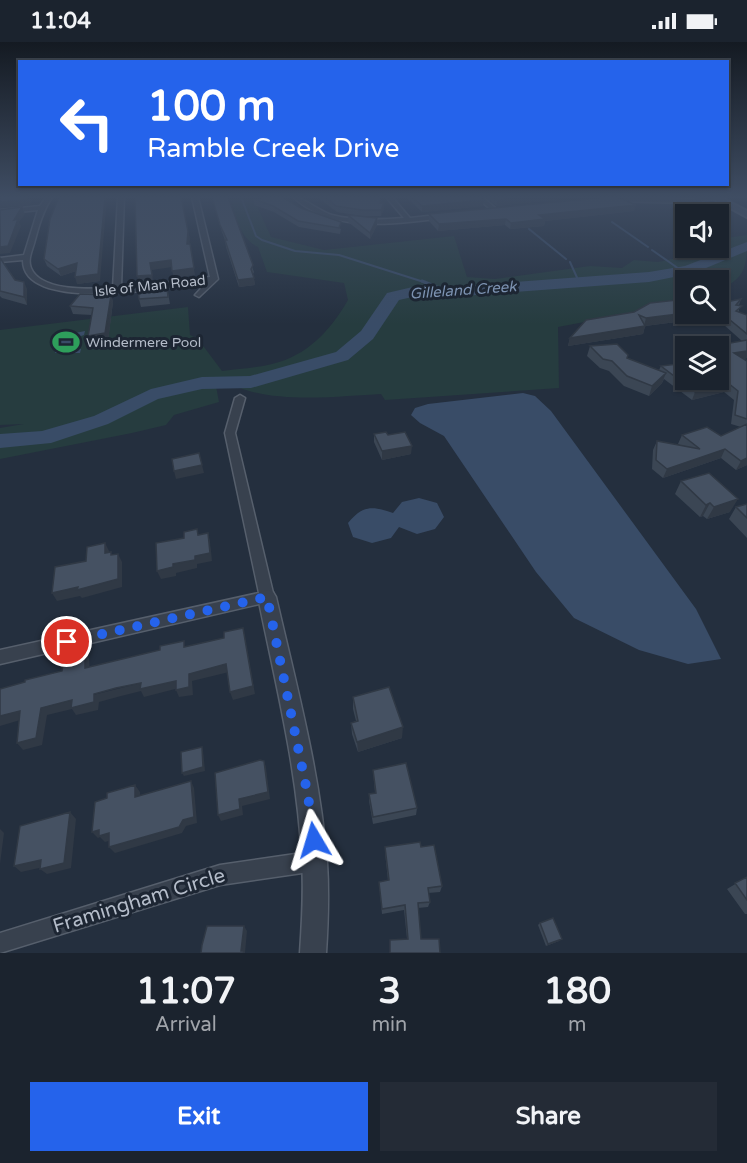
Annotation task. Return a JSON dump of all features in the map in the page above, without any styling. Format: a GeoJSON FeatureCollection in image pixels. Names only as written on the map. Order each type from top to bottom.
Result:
{"type":"FeatureCollection","features":[{"type":"Feature","properties":{"kind":"street"},"geometry":{"type":"LineString","coordinates":[[0,260],[27,257],[32,240]]}},
{"type":"Feature","properties":{"kind":"street"},"geometry":{"type":"LineString","coordinates":[[117,290],[119,240]]}},
{"type":"Feature","properties":{"kind":"street"},"geometry":{"type":"LineString","coordinates":[[199,296],[214,279],[205,240]]}},
{"type":"Feature","properties":{"kind":"street","name":"Isle of Man Road"},"geometry":{"type":"LineString","coordinates":[[27,257],[27,268],[31,276],[42,284],[86,293],[214,279]]}},
{"type":"Feature","properties":{"kind":"street"},"geometry":{"type":"LineString","coordinates":[[240,398],[230,433],[308,796],[316,861],[313,953]]}},
{"type":"Feature","properties":{"kind":"street"},"geometry":{"type":"LineString","coordinates":[[0,657],[267,597]]}},
{"type":"Feature","properties":{"kind":"street","name":"Framingham Circle"},"geometry":{"type":"LineString","coordinates":[[0,944],[220,875],[316,861]]}},
{"type":"Feature","properties":{"kind":"green space"},"geometry":{"type":"Polygon","coordinates":[[[248,240],[281,240],[324,250],[421,240],[455,240],[467,277],[495,279],[590,266],[622,268],[634,260],[658,262],[677,258],[729,258],[729,240],[747,240],[744,269],[729,284],[729,270],[675,270],[675,302],[647,310],[558,327],[559,388],[385,400],[381,394],[323,397],[279,396],[241,388],[227,380],[215,381],[219,402],[174,415],[166,425],[0,459],[0,428],[24,424],[0,425],[0,330],[188,307],[190,335],[198,339],[222,371],[285,360],[317,340],[334,322],[348,300],[344,283],[267,272],[258,247],[248,240]]]}},
{"type":"Feature","properties":{"kind":"water","name":"Windermere Pool"},"geometry":{"type":"Polygon","coordinates":[[[85,331],[84,335],[75,338],[72,346],[81,349],[80,353],[55,353],[60,336],[85,331]]]}},
{"type":"Feature","properties":{"kind":"water"},"geometry":{"type":"Polygon","coordinates":[[[523,393],[535,396],[551,411],[696,609],[721,659],[688,664],[639,650],[574,618],[536,572],[444,436],[420,423],[411,415],[415,408],[428,404],[523,393]]]}},
{"type":"Feature","properties":{"kind":"water"},"geometry":{"type":"Polygon","coordinates":[[[419,498],[437,503],[444,517],[435,529],[417,534],[399,527],[391,538],[372,543],[353,537],[348,523],[363,510],[373,508],[393,513],[402,502],[419,498]]]}},
{"type":"Feature","properties":{"kind":"building"},"geometry":{"type":"Polygon","coordinates":[[[0,240],[10,240],[8,246],[0,247],[0,240]]]}},
{"type":"Feature","properties":{"kind":"building"},"geometry":{"type":"Polygon","coordinates":[[[47,240],[101,240],[98,274],[75,277],[77,263],[58,269],[44,259],[47,240]]]}},
{"type":"Feature","properties":{"kind":"building"},"geometry":{"type":"Polygon","coordinates":[[[136,240],[187,240],[194,268],[172,271],[171,260],[150,263],[152,275],[137,276],[136,240]]]}},
{"type":"Feature","properties":{"kind":"building"},"geometry":{"type":"Polygon","coordinates":[[[225,240],[244,240],[253,265],[251,269],[254,278],[238,280],[225,240]]]}},
{"type":"Feature","properties":{"kind":"building"},"geometry":{"type":"Polygon","coordinates":[[[0,258],[15,280],[24,282],[24,297],[0,291],[0,258]]]}},
{"type":"Feature","properties":{"kind":"building"},"geometry":{"type":"Polygon","coordinates":[[[153,285],[153,288],[167,287],[168,297],[139,299],[138,286],[153,285]]]}},
{"type":"Feature","properties":{"kind":"building"},"geometry":{"type":"Polygon","coordinates":[[[80,294],[111,295],[105,333],[88,336],[93,308],[70,306],[80,294]]]}},
{"type":"Feature","properties":{"kind":"building"},"geometry":{"type":"Polygon","coordinates":[[[741,299],[736,305],[742,306],[736,311],[747,315],[747,334],[729,319],[729,301],[741,299]]]}},
{"type":"Feature","properties":{"kind":"building"},"geometry":{"type":"Polygon","coordinates":[[[675,300],[675,314],[646,318],[639,315],[645,326],[570,338],[586,320],[634,312],[650,303],[675,300]]]}},
{"type":"Feature","properties":{"kind":"building"},"geometry":{"type":"Polygon","coordinates":[[[747,340],[747,351],[734,353],[747,361],[747,419],[735,415],[738,391],[729,384],[729,343],[747,340]]]}},
{"type":"Feature","properties":{"kind":"building"},"geometry":{"type":"Polygon","coordinates":[[[617,344],[628,355],[627,358],[666,373],[652,386],[627,376],[612,361],[603,359],[590,346],[617,344]]]}},
{"type":"Feature","properties":{"kind":"building"},"geometry":{"type":"Polygon","coordinates":[[[675,364],[675,377],[661,366],[675,364]]]}},
{"type":"Feature","properties":{"kind":"building"},"geometry":{"type":"Polygon","coordinates":[[[747,424],[747,458],[741,461],[725,449],[667,469],[656,460],[657,441],[700,449],[682,435],[707,427],[721,436],[747,424]]]}},
{"type":"Feature","properties":{"kind":"building"},"geometry":{"type":"Polygon","coordinates":[[[386,432],[388,435],[405,432],[412,446],[382,451],[374,434],[386,432]]]}},
{"type":"Feature","properties":{"kind":"building"},"geometry":{"type":"Polygon","coordinates":[[[199,453],[202,465],[174,471],[172,459],[199,453]]]}},
{"type":"Feature","properties":{"kind":"building"},"geometry":{"type":"Polygon","coordinates":[[[709,473],[738,499],[714,507],[710,503],[706,505],[681,481],[709,473]]]}},
{"type":"Feature","properties":{"kind":"building"},"geometry":{"type":"Polygon","coordinates":[[[747,504],[747,518],[736,507],[747,504]]]}},
{"type":"Feature","properties":{"kind":"building"},"geometry":{"type":"Polygon","coordinates":[[[197,529],[198,535],[208,533],[210,553],[195,556],[195,560],[173,564],[173,567],[157,571],[156,543],[184,538],[184,532],[197,529]]]}},
{"type":"Feature","properties":{"kind":"building"},"geometry":{"type":"Polygon","coordinates":[[[105,543],[105,553],[118,554],[118,579],[77,590],[78,587],[52,593],[55,567],[86,561],[87,547],[105,543]]]}},
{"type":"Feature","properties":{"kind":"building"},"geometry":{"type":"Polygon","coordinates":[[[243,628],[253,686],[230,692],[226,664],[189,674],[189,687],[176,690],[176,681],[140,689],[141,683],[116,688],[94,694],[94,702],[71,708],[72,700],[41,708],[36,738],[17,743],[20,711],[0,716],[0,689],[62,671],[63,665],[68,663],[69,654],[85,650],[85,668],[160,650],[160,646],[184,641],[184,647],[224,638],[224,632],[243,628]]]}},
{"type":"Feature","properties":{"kind":"building"},"geometry":{"type":"Polygon","coordinates":[[[389,687],[403,727],[357,742],[351,723],[358,721],[353,697],[389,687]]]}},
{"type":"Feature","properties":{"kind":"building"},"geometry":{"type":"Polygon","coordinates":[[[202,747],[203,767],[182,773],[181,752],[202,747]]]}},
{"type":"Feature","properties":{"kind":"building"},"geometry":{"type":"Polygon","coordinates":[[[260,760],[264,761],[268,792],[239,799],[240,809],[218,815],[215,773],[260,760]]]}},
{"type":"Feature","properties":{"kind":"building"},"geometry":{"type":"Polygon","coordinates":[[[406,763],[417,808],[373,817],[369,794],[376,793],[373,770],[406,763]]]}},
{"type":"Feature","properties":{"kind":"building"},"geometry":{"type":"Polygon","coordinates":[[[191,781],[194,817],[183,820],[179,827],[109,847],[109,833],[99,836],[99,830],[92,832],[95,802],[107,798],[107,793],[135,785],[135,797],[191,781]]]}},
{"type":"Feature","properties":{"kind":"building"},"geometry":{"type":"Polygon","coordinates":[[[70,812],[64,863],[40,869],[41,860],[14,866],[20,826],[70,812]]]}},
{"type":"Feature","properties":{"kind":"building"},"geometry":{"type":"Polygon","coordinates":[[[420,842],[421,847],[434,845],[442,886],[428,888],[430,902],[418,903],[421,939],[439,939],[440,953],[390,953],[390,940],[408,939],[405,905],[382,909],[379,882],[389,880],[385,847],[420,842]]]}},
{"type":"Feature","properties":{"kind":"building"},"geometry":{"type":"Polygon","coordinates":[[[747,877],[747,900],[735,883],[747,877]]]}},
{"type":"Feature","properties":{"kind":"building"},"geometry":{"type":"Polygon","coordinates":[[[553,918],[562,939],[548,944],[540,923],[553,918]]]}},
{"type":"Feature","properties":{"kind":"building"},"geometry":{"type":"Polygon","coordinates":[[[207,926],[244,926],[241,951],[244,951],[243,953],[201,953],[207,926]]]}},
{"type":"Feature","properties":{"kind":"waterway"},"geometry":{"type":"LineString","coordinates":[[261,240],[295,251],[339,255],[427,283]]}},
{"type":"Feature","properties":{"kind":"waterway"},"geometry":{"type":"LineString","coordinates":[[542,240],[566,259]]}},
{"type":"Feature","properties":{"kind":"waterway"},"geometry":{"type":"LineString","coordinates":[[637,240],[648,247]]}},
{"type":"Feature","properties":{"kind":"waterway","name":"Gilleland Creek"},"geometry":{"type":"LineString","coordinates":[[0,441],[43,438],[101,420],[151,395],[202,383],[251,382],[342,356],[367,335],[393,296],[417,291],[449,292],[649,277],[689,270],[747,246]]}},
{"type":"Feature","properties":{"kind":"waterway"},"geometry":{"type":"LineString","coordinates":[[652,250],[681,270]]}},
{"type":"Feature","properties":{"kind":"waterway"},"geometry":{"type":"LineString","coordinates":[[570,262],[579,282]]}},
{"type":"Feature","properties":{"kind":"waterway"},"geometry":{"type":"LineString","coordinates":[[422,281],[427,283]]}},
{"type":"Feature","properties":{"kind":"waterway"},"geometry":{"type":"LineString","coordinates":[[427,283],[449,292]]}},
{"type":"Feature","properties":{"kind":"place","name":"Windermere Pool"},"geometry":{"type":"Point","coordinates":[66,342]}},
{"type":"Feature","properties":{"kind":"route"},"geometry":{"type":"LineString","coordinates":[[67,642],[267,597],[308,796],[314,840]]}}]}
